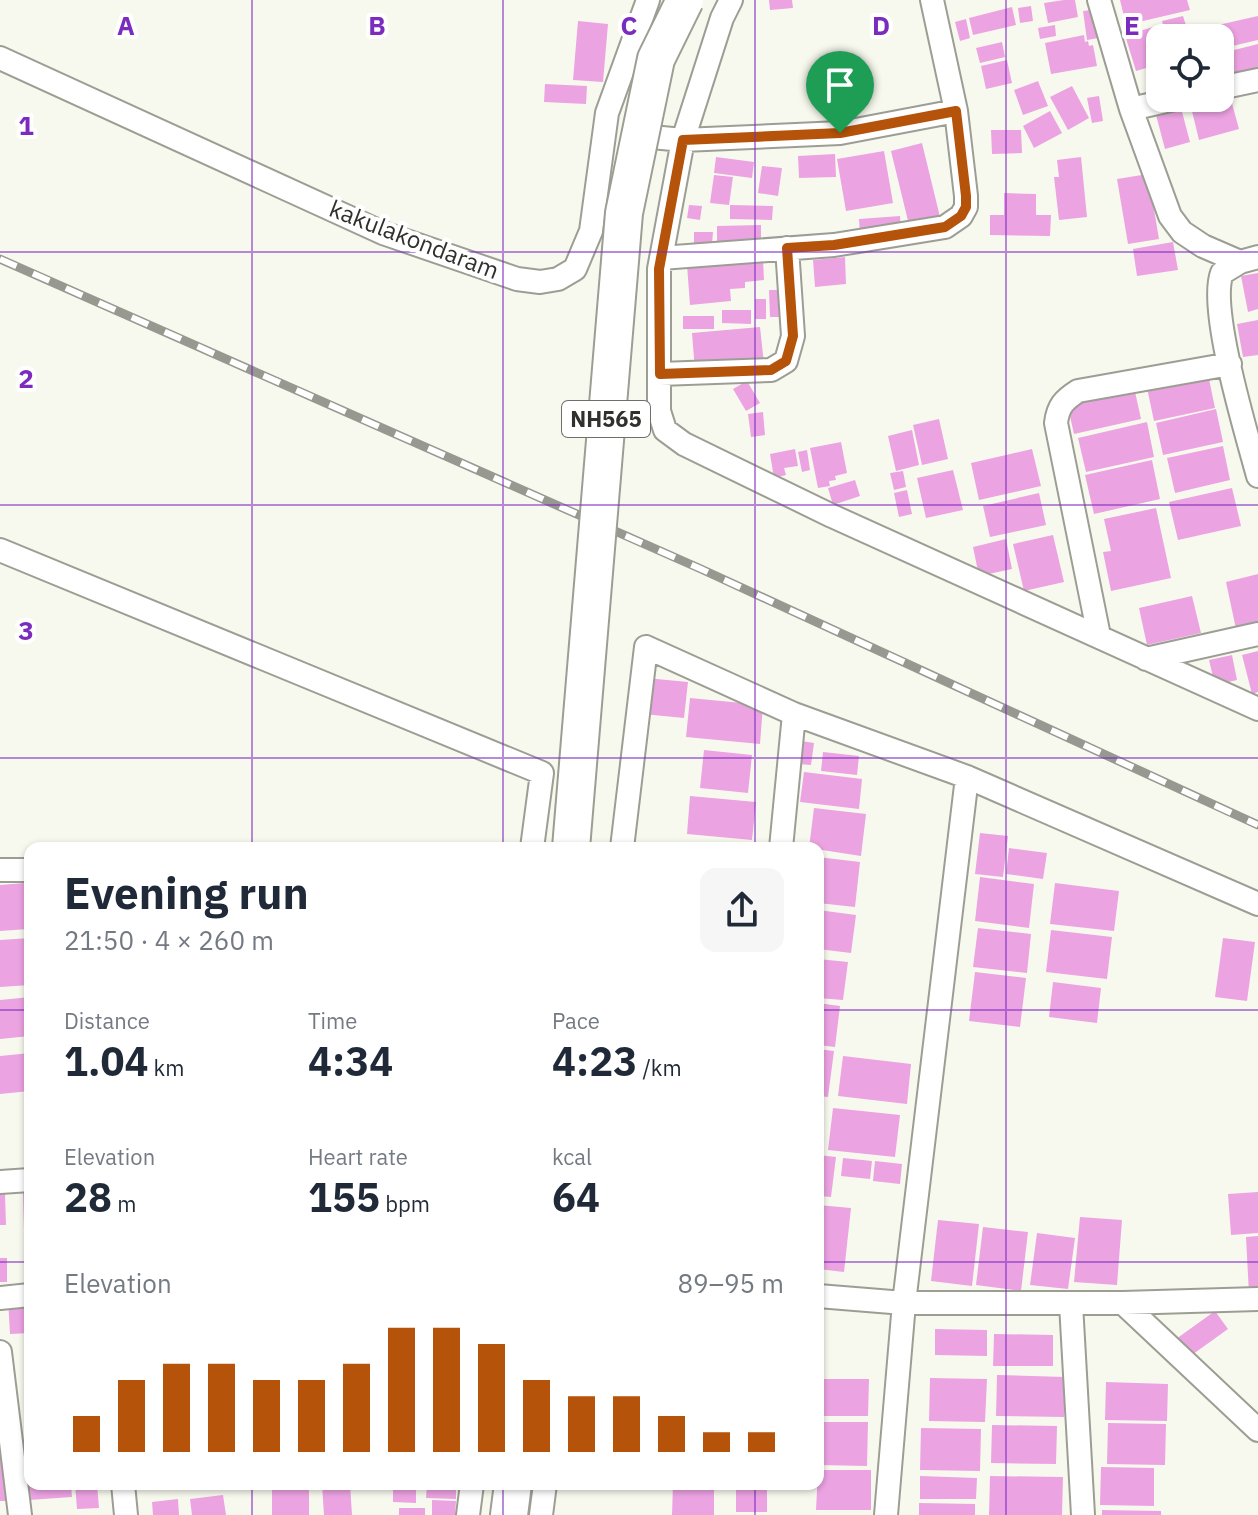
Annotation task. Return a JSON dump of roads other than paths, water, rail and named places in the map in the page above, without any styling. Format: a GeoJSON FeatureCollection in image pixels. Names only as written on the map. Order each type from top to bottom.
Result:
{"type":"FeatureCollection","features":[{"type":"Feature","properties":{"kind":"highway","name":"NH565"},"geometry":{"type":"LineString","coordinates":[[572,842],[624,213],[656,59],[685,0]]}},
{"type":"Feature","properties":{"kind":"highway"},"geometry":{"type":"LineString","coordinates":[[509,1515],[512,1490]]}},
{"type":"Feature","properties":{"kind":"street","name":"kakulakondaram"},"geometry":{"type":"LineString","coordinates":[[0,58],[383,233],[517,279],[540,282],[558,279],[575,269],[591,231],[607,113],[648,0]]}},
{"type":"Feature","properties":{"kind":"street"},"geometry":{"type":"LineString","coordinates":[[731,0],[722,18],[683,140],[659,269],[661,422],[665,430],[684,444],[832,516],[1258,709]]}},
{"type":"Feature","properties":{"kind":"street"},"geometry":{"type":"LineString","coordinates":[[661,258],[834,245],[945,227],[961,216],[966,207],[956,111],[932,0]]}},
{"type":"Feature","properties":{"kind":"street"},"geometry":{"type":"LineString","coordinates":[[1099,0],[1131,109],[1170,216],[1182,232],[1203,246],[1249,260]]}},
{"type":"Feature","properties":{"kind":"street"},"geometry":{"type":"LineString","coordinates":[[1234,85],[1258,80]]}},
{"type":"Feature","properties":{"kind":"street"},"geometry":{"type":"LineString","coordinates":[[1131,109],[1146,106]]}},
{"type":"Feature","properties":{"kind":"street"},"geometry":{"type":"LineString","coordinates":[[641,136],[683,140],[840,133],[956,111]]}},
{"type":"Feature","properties":{"kind":"street"},"geometry":{"type":"LineString","coordinates":[[660,374],[771,370],[786,361],[793,336],[787,248]]}},
{"type":"Feature","properties":{"kind":"street"},"geometry":{"type":"LineString","coordinates":[[1249,260],[1222,273],[1217,295],[1230,364],[1258,476]]}},
{"type":"Feature","properties":{"kind":"street"},"geometry":{"type":"LineString","coordinates":[[1099,636],[1056,423],[1058,411],[1065,399],[1078,391],[1230,364]]}},
{"type":"Feature","properties":{"kind":"street"},"geometry":{"type":"LineString","coordinates":[[0,550],[542,773],[533,842]]}},
{"type":"Feature","properties":{"kind":"street"},"geometry":{"type":"LineString","coordinates":[[1146,659],[1258,634]]}},
{"type":"Feature","properties":{"kind":"street"},"geometry":{"type":"LineString","coordinates":[[623,842],[646,647],[794,714],[967,777],[1258,904]]}},
{"type":"Feature","properties":{"kind":"street"},"geometry":{"type":"LineString","coordinates":[[782,842],[794,714]]}},
{"type":"Feature","properties":{"kind":"street"},"geometry":{"type":"LineString","coordinates":[[886,1515],[904,1303],[967,777]]}},
{"type":"Feature","properties":{"kind":"street"},"geometry":{"type":"LineString","coordinates":[[0,870],[24,870]]}},
{"type":"Feature","properties":{"kind":"street"},"geometry":{"type":"LineString","coordinates":[[0,1182],[24,1180]]}},
{"type":"Feature","properties":{"kind":"street"},"geometry":{"type":"LineString","coordinates":[[0,1298],[24,1296]]}},
{"type":"Feature","properties":{"kind":"street"},"geometry":{"type":"LineString","coordinates":[[824,1296],[904,1303],[1071,1304],[1258,1299]]}},
{"type":"Feature","properties":{"kind":"street"},"geometry":{"type":"LineString","coordinates":[[1123,1303],[1258,1430]]}},
{"type":"Feature","properties":{"kind":"street"},"geometry":{"type":"LineString","coordinates":[[1071,1304],[1083,1515]]}},
{"type":"Feature","properties":{"kind":"street"},"geometry":{"type":"LineString","coordinates":[[0,1352],[5,1432],[20,1515]]}},
{"type":"Feature","properties":{"kind":"street"},"geometry":{"type":"LineString","coordinates":[[124,1490],[126,1515]]}},
{"type":"Feature","properties":{"kind":"street"},"geometry":{"type":"LineString","coordinates":[[468,1515],[471,1490]]}},
{"type":"Feature","properties":{"kind":"street"},"geometry":{"type":"LineString","coordinates":[[541,1515],[544,1490]]}},
{"type":"Feature","properties":{"kind":"railway"},"geometry":{"type":"LineString","coordinates":[[0,259],[701,569],[1258,825]]}}]}
